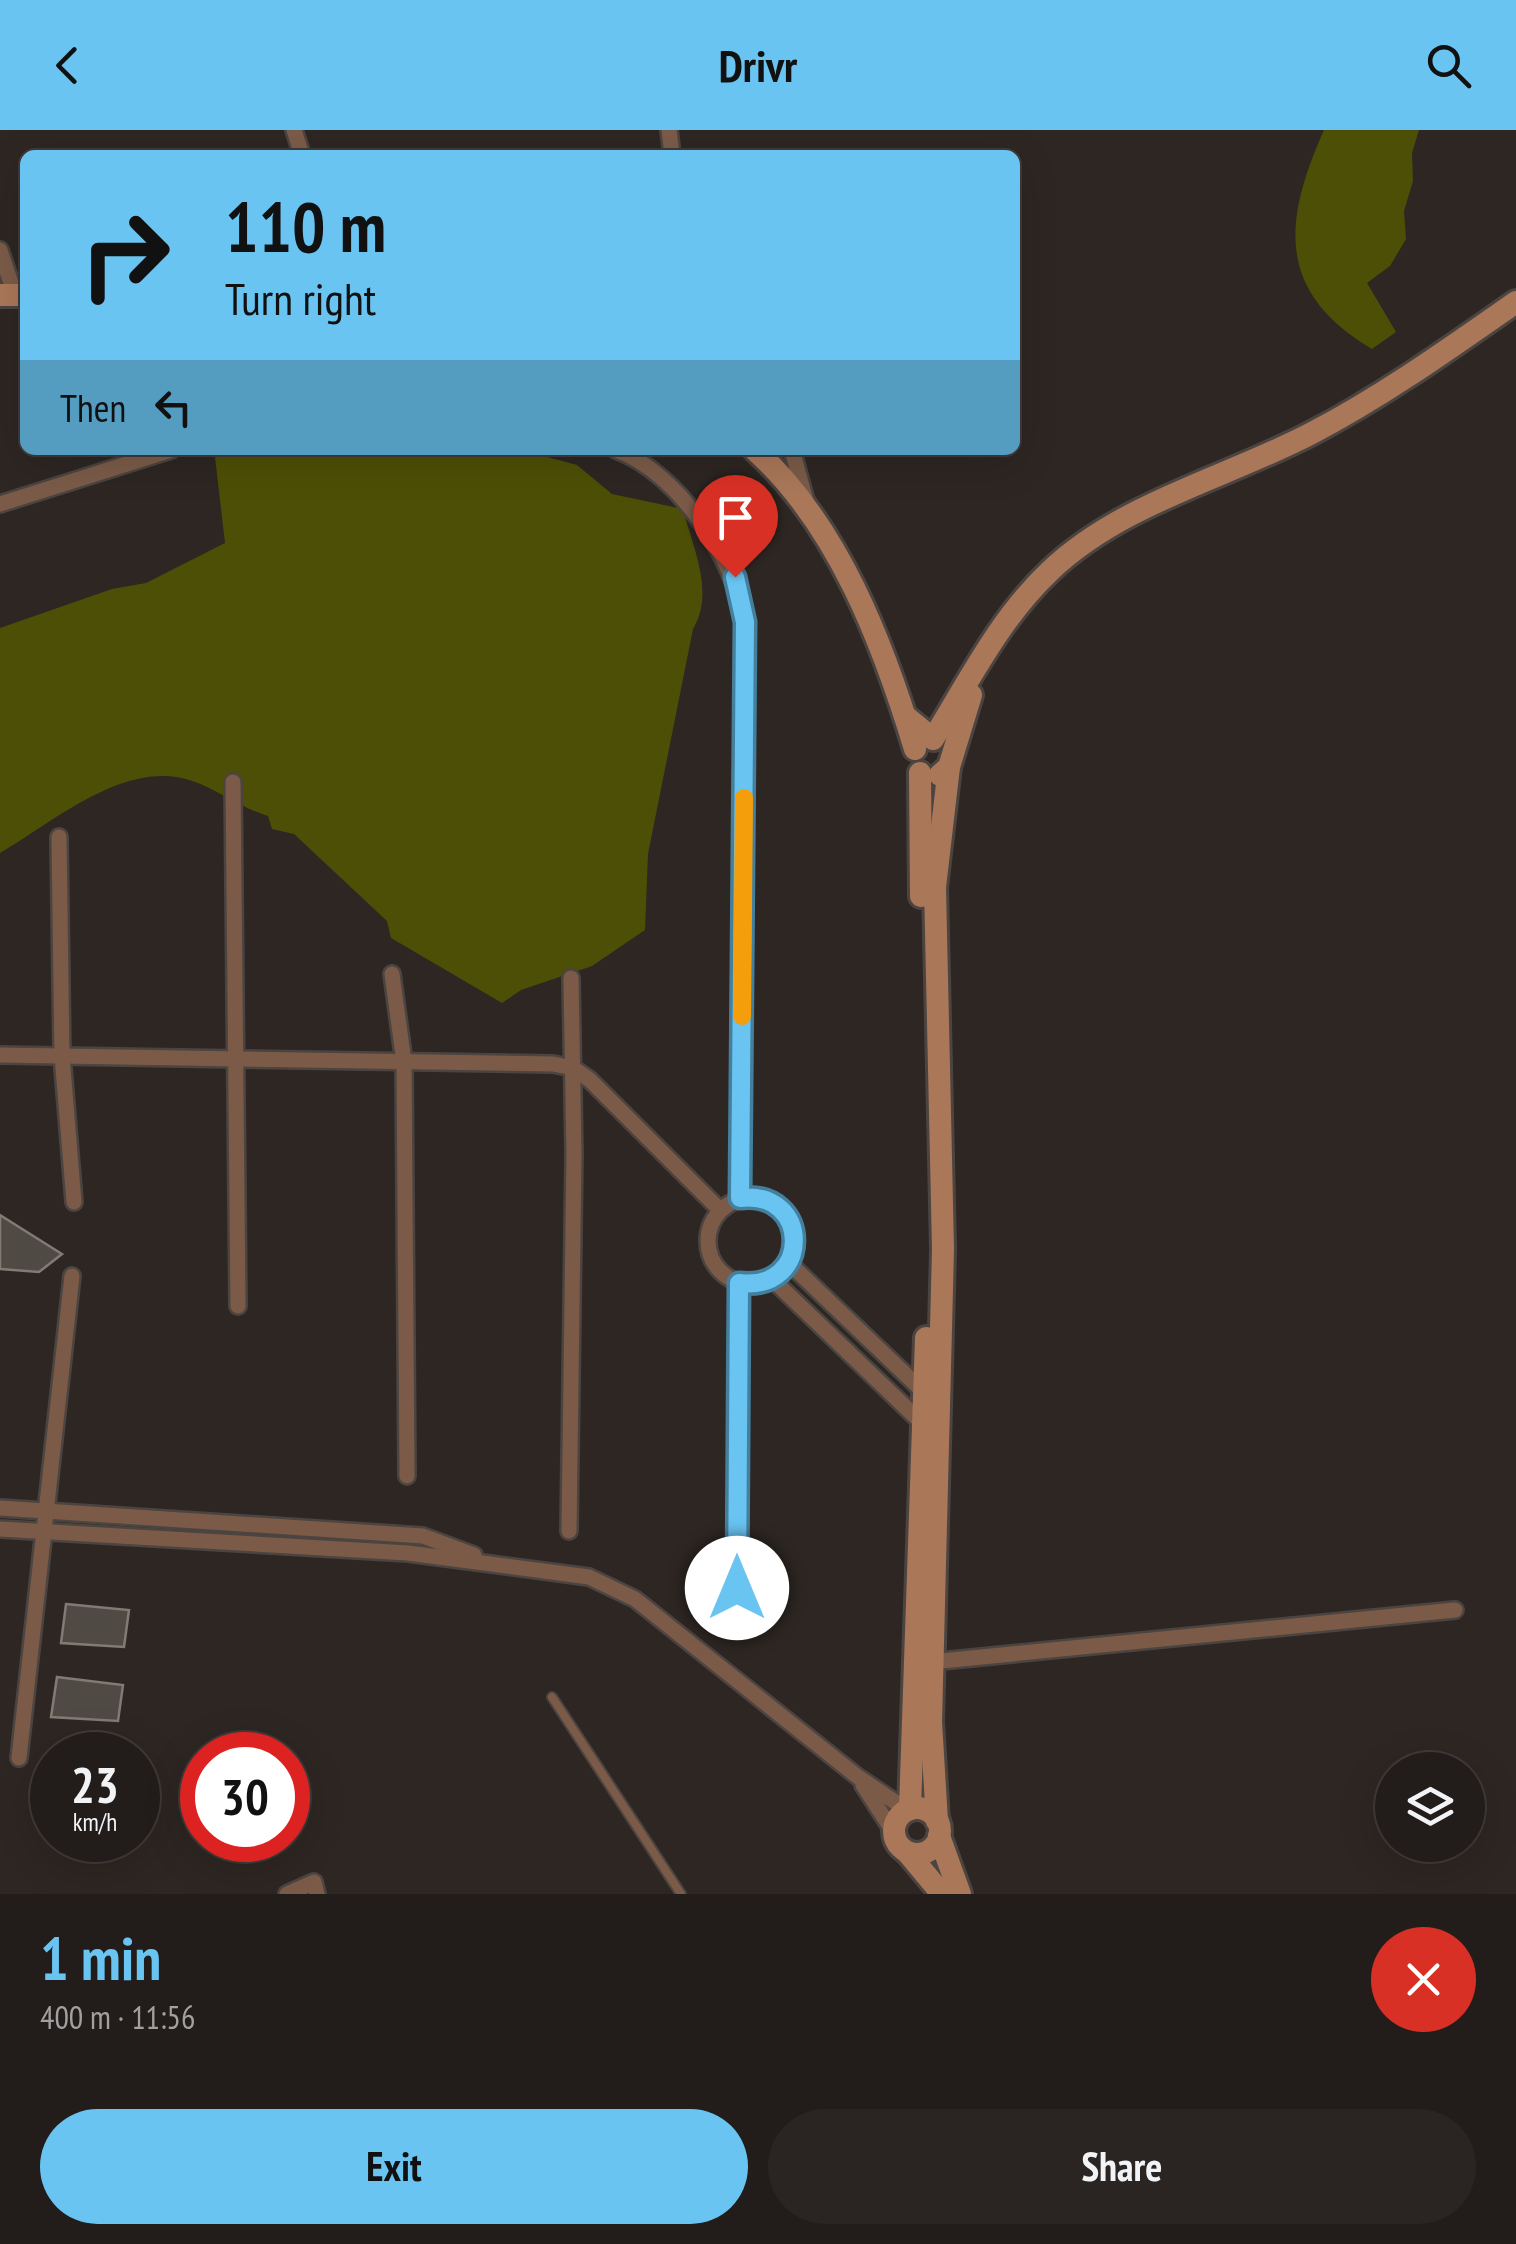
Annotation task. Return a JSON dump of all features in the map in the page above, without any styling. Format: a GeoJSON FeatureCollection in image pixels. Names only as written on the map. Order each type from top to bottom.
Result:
{"type":"FeatureCollection","features":[{"type":"Feature","properties":{"kind":"street"},"geometry":{"type":"LineString","coordinates":[[0,250],[13,295]]}},
{"type":"Feature","properties":{"kind":"street"},"geometry":{"type":"LineString","coordinates":[[930,1398],[944,1248],[935,887],[937,752],[984,658],[1008,616],[1028,593],[1089,540],[1314,432],[1433,360],[1516,302]]}},
{"type":"Feature","properties":{"kind":"street"},"geometry":{"type":"LineString","coordinates":[[0,504],[155,455]]}},
{"type":"Feature","properties":{"kind":"street"},"geometry":{"type":"LineString","coordinates":[[627,455],[652,467],[668,483],[726,560],[743,610],[740,1198]]}},
{"type":"Feature","properties":{"kind":"street"},"geometry":{"type":"LineString","coordinates":[[759,455],[808,510],[851,584],[905,716],[937,752]]}},
{"type":"Feature","properties":{"kind":"street"},"geometry":{"type":"LineString","coordinates":[[793,455],[808,510]]}},
{"type":"Feature","properties":{"kind":"street"},"geometry":{"type":"LineString","coordinates":[[909,1810],[930,1398],[920,773],[913,762],[937,752]]}},
{"type":"Feature","properties":{"kind":"street"},"geometry":{"type":"LineString","coordinates":[[233,782],[232,1058],[238,1306]]}},
{"type":"Feature","properties":{"kind":"street"},"geometry":{"type":"LineString","coordinates":[[60,838],[62,1056],[74,1202]]}},
{"type":"Feature","properties":{"kind":"street"},"geometry":{"type":"LineString","coordinates":[[392,974],[404,1062],[406,1476]]}},
{"type":"Feature","properties":{"kind":"street"},"geometry":{"type":"LineString","coordinates":[[570,1530],[574,1068],[571,978]]}},
{"type":"Feature","properties":{"kind":"street"},"geometry":{"type":"LineString","coordinates":[[0,1055],[514,1061],[574,1068],[720,1210]]}},
{"type":"Feature","properties":{"kind":"street"},"geometry":{"type":"LineString","coordinates":[[740,1198],[773,1203],[789,1219],[795,1241],[789,1263],[772,1279],[739,1283],[720,1272],[708,1252],[708,1229],[720,1210],[740,1198]]}},
{"type":"Feature","properties":{"kind":"street"},"geometry":{"type":"LineString","coordinates":[[789,1263],[930,1398]]}},
{"type":"Feature","properties":{"kind":"street"},"geometry":{"type":"LineString","coordinates":[[19,1758],[72,1276]]}},
{"type":"Feature","properties":{"kind":"street"},"geometry":{"type":"LineString","coordinates":[[772,1279],[814,1315],[929,1430],[930,1749],[938,1829],[960,1894]]}},
{"type":"Feature","properties":{"kind":"street"},"geometry":{"type":"LineString","coordinates":[[737,1626],[739,1283]]}},
{"type":"Feature","properties":{"kind":"street"},"geometry":{"type":"LineString","coordinates":[[814,1315],[829,1301]]}},
{"type":"Feature","properties":{"kind":"street"},"geometry":{"type":"LineString","coordinates":[[0,1508],[423,1536],[496,1564]]}},
{"type":"Feature","properties":{"kind":"street"},"geometry":{"type":"LineString","coordinates":[[138,1538],[140,1517]]}},
{"type":"Feature","properties":{"kind":"street"},"geometry":{"type":"LineString","coordinates":[[184,1540],[186,1519]]}},
{"type":"Feature","properties":{"kind":"street"},"geometry":{"type":"LineString","coordinates":[[305,1546],[306,1527]]}},
{"type":"Feature","properties":{"kind":"street"},"geometry":{"type":"LineString","coordinates":[[0,1529],[305,1546],[570,1572],[615,1586],[858,1777],[909,1810],[926,1810],[938,1829]]}},
{"type":"Feature","properties":{"kind":"street"},"geometry":{"type":"LineString","coordinates":[[932,1662],[1455,1610]]}},
{"type":"Feature","properties":{"kind":"street"},"geometry":{"type":"LineString","coordinates":[[858,1777],[900,1842],[942,1894]]}},
{"type":"Feature","properties":{"kind":"street"},"geometry":{"type":"LineString","coordinates":[[900,1842],[898,1818],[909,1810]]}},
{"type":"Feature","properties":{"kind":"street"},"geometry":{"type":"LineString","coordinates":[[900,1842],[930,1850],[938,1829]]}},
{"type":"Feature","properties":{"kind":"street"},"geometry":{"type":"LineString","coordinates":[[287,1894],[314,1882],[317,1894]]}},
{"type":"Feature","properties":{"kind":"lane"},"geometry":{"type":"LineString","coordinates":[[552,1697],[681,1894]]}},
{"type":"Feature","properties":{"kind":"shaded area"},"geometry":{"type":"Polygon","coordinates":[[[1324,130],[1419,130],[1412,153],[1413,181],[1404,211],[1406,239],[1390,266],[1367,283],[1396,332],[1372,349],[1318,304],[1304,279],[1297,253],[1301,195],[1324,130]]]}},
{"type":"Feature","properties":{"kind":"shaded area"},"geometry":{"type":"Polygon","coordinates":[[[540,455],[577,465],[612,494],[683,509],[700,570],[702,600],[648,854],[645,930],[592,966],[521,990],[502,1003],[391,938],[387,921],[294,834],[272,829],[268,816],[198,783],[172,776],[146,777],[94,795],[0,853],[0,628],[112,589],[146,583],[225,543],[215,457],[540,455]]]}},
{"type":"Feature","properties":{"kind":"building"},"geometry":{"type":"Polygon","coordinates":[[[0,1215],[62,1254],[39,1272],[0,1269],[0,1215]]]}},
{"type":"Feature","properties":{"kind":"building"},"geometry":{"type":"Polygon","coordinates":[[[66,1604],[129,1610],[124,1647],[61,1643],[66,1604]]]}},
{"type":"Feature","properties":{"kind":"building"},"geometry":{"type":"Polygon","coordinates":[[[57,1677],[123,1685],[118,1721],[51,1717],[57,1677]]]}},
{"type":"Feature","properties":{"kind":"slow traffic"},"geometry":{"type":"LineString","coordinates":[[742,1016],[744,798]]}},
{"type":"Feature","properties":{"kind":"route"},"geometry":{"type":"LineString","coordinates":[[735,577],[745,622],[740,1198],[763,1199],[782,1210],[795,1241],[782,1272],[762,1283],[739,1283],[737,1588]]}}]}
